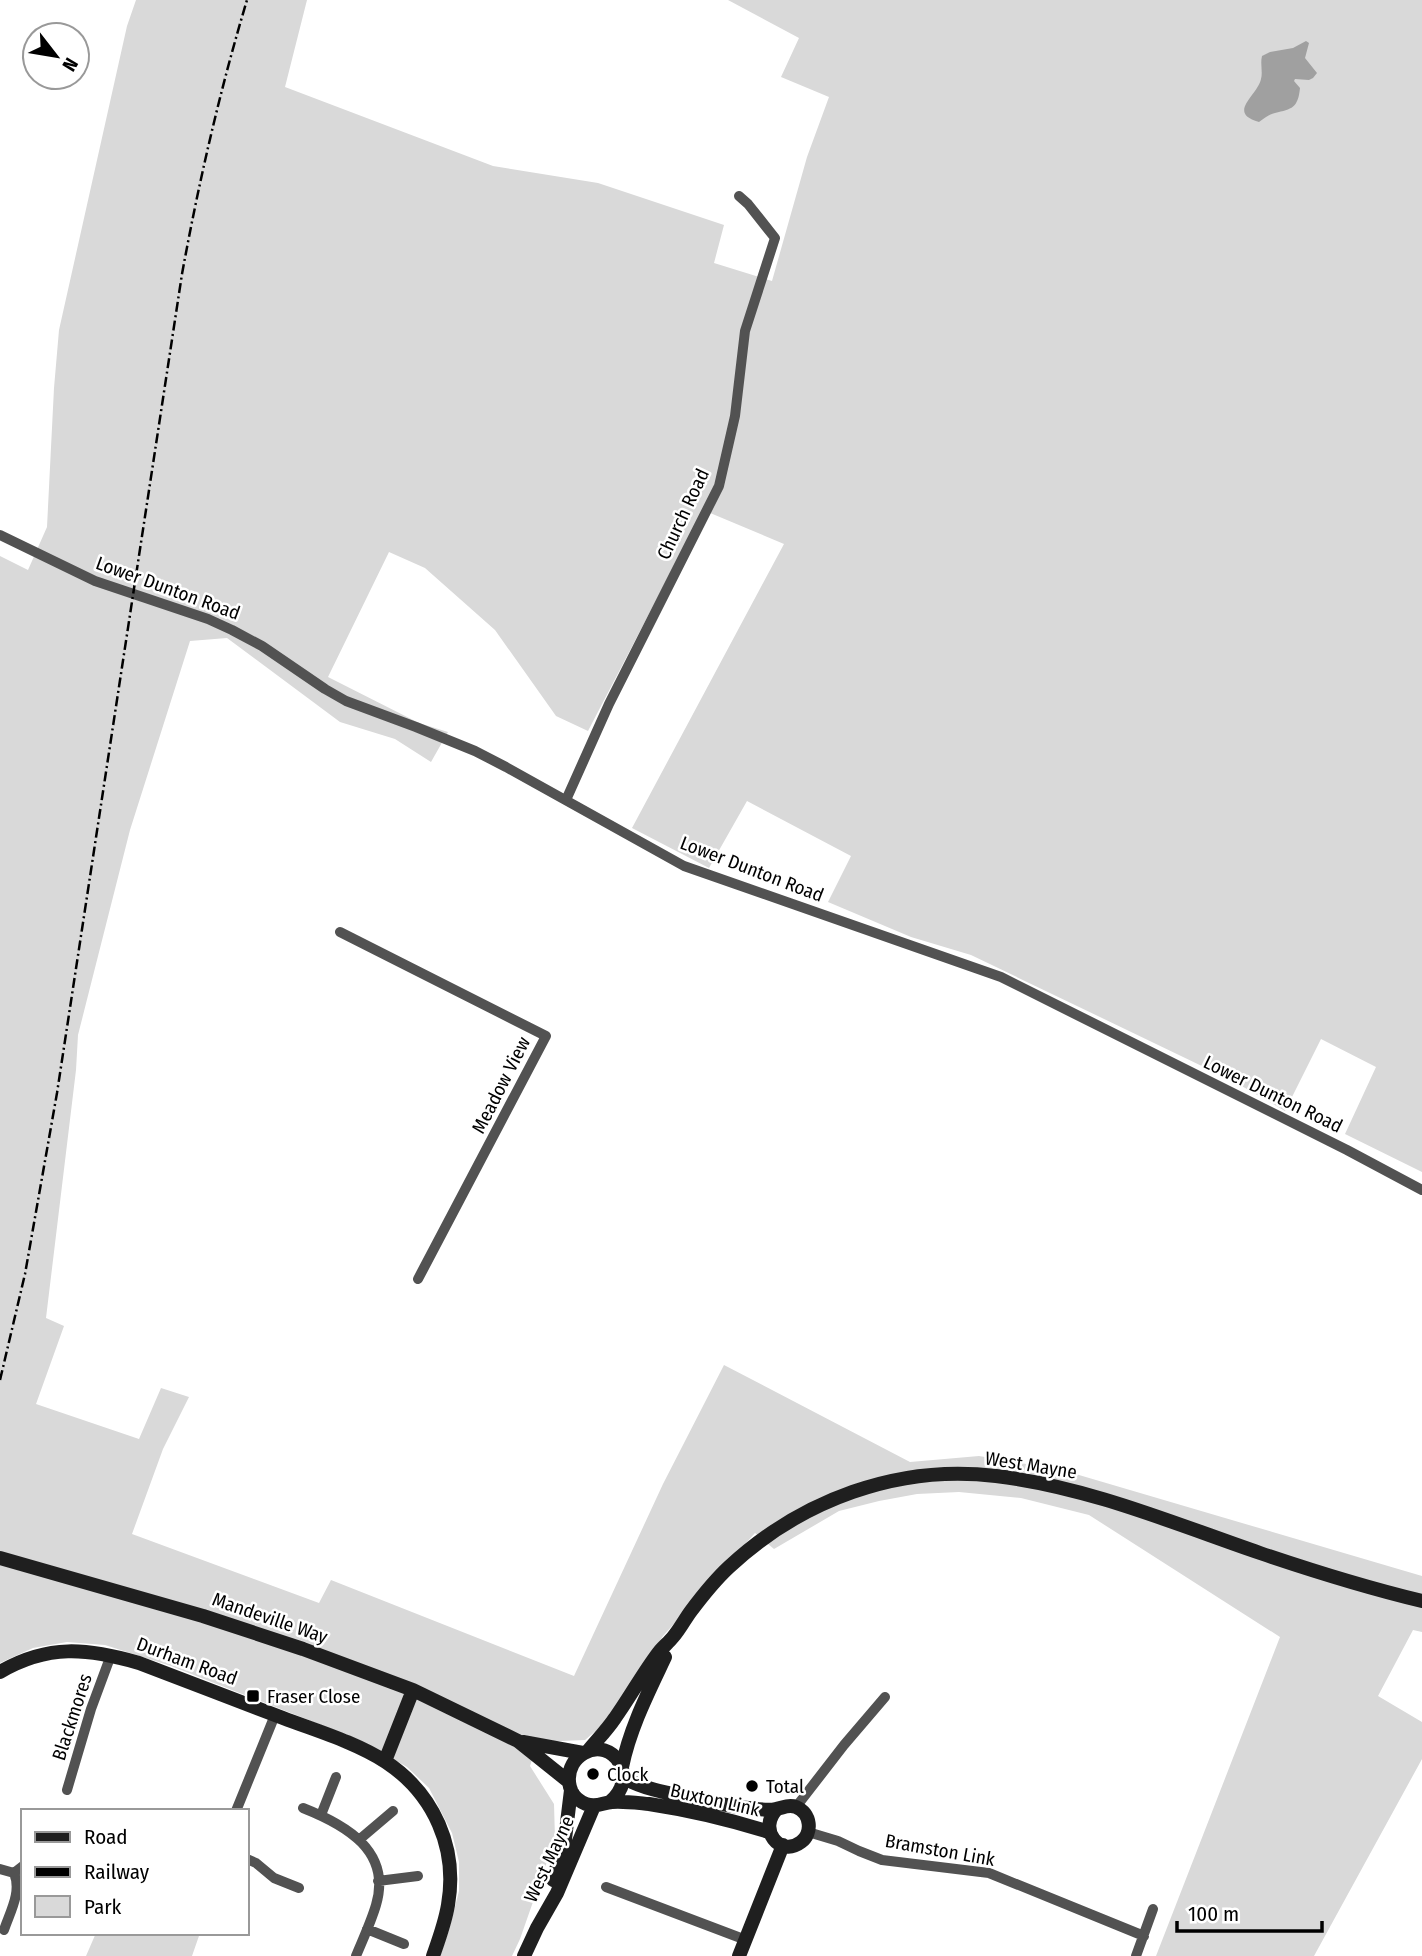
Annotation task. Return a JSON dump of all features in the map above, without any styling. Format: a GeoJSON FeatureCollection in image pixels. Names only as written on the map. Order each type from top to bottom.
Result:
{"type":"FeatureCollection","features":[{"type":"Feature","properties":{"kind":"main road","name":"West Mayne"},"geometry":{"type":"LineString","coordinates":[[585,1752],[614,1720],[660,1652],[729,1567],[763,1538],[834,1498],[866,1486],[894,1480],[943,1474],[994,1475],[1067,1488],[1308,1568],[1422,1601]]}},
{"type":"Feature","properties":{"kind":"main road","name":"Mandeville Way"},"geometry":{"type":"LineString","coordinates":[[0,1558],[203,1616],[303,1649],[413,1690],[518,1741],[570,1785]]}},
{"type":"Feature","properties":{"kind":"main road","name":"West Mayne"},"geometry":{"type":"LineString","coordinates":[[623,1772],[629,1740],[641,1706],[674,1636]]}},
{"type":"Feature","properties":{"kind":"main road","name":"Durham Road"},"geometry":{"type":"LineString","coordinates":[[0,1672],[29,1658],[54,1652],[82,1650],[111,1655],[139,1663],[351,1744],[385,1761],[422,1795],[446,1842],[450,1869],[448,1905],[433,1956]]}},
{"type":"Feature","properties":{"kind":"main road"},"geometry":{"type":"LineString","coordinates":[[385,1761],[413,1690]]}},
{"type":"Feature","properties":{"kind":"main road","name":"Mandeville Way"},"geometry":{"type":"LineString","coordinates":[[518,1741],[585,1752]]}},
{"type":"Feature","properties":{"kind":"main road"},"geometry":{"type":"LineString","coordinates":[[604,1751],[611,1754],[623,1772],[623,1788],[610,1802],[594,1806],[580,1801],[570,1785],[571,1765],[585,1752],[604,1751]]}},
{"type":"Feature","properties":{"kind":"main road","name":"Buxton Link"},"geometry":{"type":"LineString","coordinates":[[623,1772],[647,1788],[736,1807],[777,1809]]}},
{"type":"Feature","properties":{"kind":"main road","name":"West Mayne"},"geometry":{"type":"LineString","coordinates":[[537,1928],[565,1839],[570,1785]]}},
{"type":"Feature","properties":{"kind":"main road","name":"Buxton Link"},"geometry":{"type":"LineString","coordinates":[[610,1802],[649,1804],[769,1832]]}},
{"type":"Feature","properties":{"kind":"main road","name":"West Mayne"},"geometry":{"type":"LineString","coordinates":[[524,1956],[557,1893],[594,1806]]}},
{"type":"Feature","properties":{"kind":"main road"},"geometry":{"type":"LineString","coordinates":[[785,1806],[796,1807],[806,1814],[808,1832],[799,1843],[793,1846],[783,1845],[775,1841],[769,1832],[769,1819],[777,1809],[785,1806]]}},
{"type":"Feature","properties":{"kind":"main road"},"geometry":{"type":"LineString","coordinates":[[739,1956],[783,1845]]}},
{"type":"Feature","properties":{"kind":"street","name":"Church Road"},"geometry":{"type":"LineString","coordinates":[[566,800],[609,704],[719,486],[735,416],[745,331],[775,238],[739,196]]}},
{"type":"Feature","properties":{"kind":"street","name":"Lower Dunton Road"},"geometry":{"type":"LineString","coordinates":[[0,535],[95,581],[171,605],[232,630],[262,646],[346,701],[454,742],[506,767],[684,866],[1001,977],[1422,1190]]}},
{"type":"Feature","properties":{"kind":"street","name":"Meadow View"},"geometry":{"type":"LineString","coordinates":[[340,932],[546,1036],[418,1279]]}},
{"type":"Feature","properties":{"kind":"street","name":"Blackmores"},"geometry":{"type":"LineString","coordinates":[[67,1790],[91,1709],[111,1655]]}},
{"type":"Feature","properties":{"kind":"street"},"geometry":{"type":"LineString","coordinates":[[796,1807],[885,1697]]}},
{"type":"Feature","properties":{"kind":"street"},"geometry":{"type":"LineString","coordinates":[[237,1809],[275,1715]]}},
{"type":"Feature","properties":{"kind":"street"},"geometry":{"type":"LineString","coordinates":[[321,1815],[336,1777]]}},
{"type":"Feature","properties":{"kind":"street"},"geometry":{"type":"LineString","coordinates":[[303,1808],[321,1815],[360,1839],[373,1855],[379,1894],[356,1956]]}},
{"type":"Feature","properties":{"kind":"street"},"geometry":{"type":"LineString","coordinates":[[360,1839],[393,1811]]}},
{"type":"Feature","properties":{"kind":"street","name":"Bramston Link"},"geometry":{"type":"LineString","coordinates":[[808,1832],[838,1841],[882,1860],[989,1873],[1144,1936]]}},
{"type":"Feature","properties":{"kind":"street"},"geometry":{"type":"LineString","coordinates":[[248,1859],[274,1878],[299,1888]]}},
{"type":"Feature","properties":{"kind":"street"},"geometry":{"type":"LineString","coordinates":[[0,1869],[19,1869],[17,1892],[4,1930]]}},
{"type":"Feature","properties":{"kind":"street"},"geometry":{"type":"LineString","coordinates":[[378,1881],[418,1876]]}},
{"type":"Feature","properties":{"kind":"street"},"geometry":{"type":"LineString","coordinates":[[606,1887],[746,1940]]}},
{"type":"Feature","properties":{"kind":"street"},"geometry":{"type":"LineString","coordinates":[[1136,1956],[1153,1909]]}},
{"type":"Feature","properties":{"kind":"street"},"geometry":{"type":"LineString","coordinates":[[367,1929],[404,1944]]}},
{"type":"Feature","properties":{"kind":"green space"},"geometry":{"type":"Polygon","coordinates":[[[136,0],[307,0],[285,87],[493,166],[598,183],[724,225],[714,263],[772,281],[807,157],[829,97],[781,77],[799,38],[728,0],[1422,0],[1422,1172],[1345,1134],[1376,1067],[1321,1039],[1285,1111],[1233,1081],[971,955],[911,937],[828,902],[851,856],[747,801],[709,868],[632,828],[784,544],[703,510],[588,731],[556,716],[495,630],[425,568],[389,552],[328,677],[419,723],[448,732],[431,762],[395,739],[340,722],[227,638],[190,641],[130,830],[78,1035],[46,1318],[64,1326],[36,1404],[139,1439],[161,1388],[189,1397],[163,1449],[132,1534],[319,1603],[331,1580],[574,1676],[663,1484],[724,1365],[910,1462],[979,1456],[1062,1470],[1422,1576],[1422,1632],[1413,1630],[1378,1696],[1422,1722],[1422,1759],[1314,1956],[1156,1956],[1280,1637],[1089,1515],[1021,1498],[959,1492],[917,1494],[879,1501],[839,1511],[774,1549],[755,1533],[663,1636],[605,1723],[585,1740],[538,1742],[530,1766],[554,1804],[555,1839],[512,1956],[440,1956],[459,1891],[459,1862],[452,1833],[429,1788],[407,1767],[362,1741],[171,1666],[105,1645],[67,1642],[33,1648],[0,1663],[0,556],[28,570],[47,527],[59,330],[127,26],[136,0]]]}},
{"type":"Feature","properties":{"kind":"green space"},"geometry":{"type":"Polygon","coordinates":[[[95,1935],[199,1935],[192,1956],[86,1956],[95,1935]]]}},
{"type":"Feature","properties":{"kind":"shaded area"},"geometry":{"type":"Polygon","coordinates":[[[1306,41],[1309,43],[1305,58],[1317,73],[1309,80],[1295,79],[1300,88],[1296,104],[1259,122],[1249,118],[1244,109],[1259,85],[1262,56],[1293,48],[1306,41]]]}},
{"type":"Feature","properties":{"kind":"railway"},"geometry":{"type":"LineString","coordinates":[[0,1380],[25,1274],[57,1093],[182,274],[211,136],[247,0]]}},
{"type":"Feature","properties":{"kind":"place","name":"Fraser Close"},"geometry":{"type":"Point","coordinates":[253,1696]}},
{"type":"Feature","properties":{"kind":"place","name":"Clock"},"geometry":{"type":"Point","coordinates":[593,1774]}},
{"type":"Feature","properties":{"kind":"place","name":"Total"},"geometry":{"type":"Point","coordinates":[752,1786]}}]}
